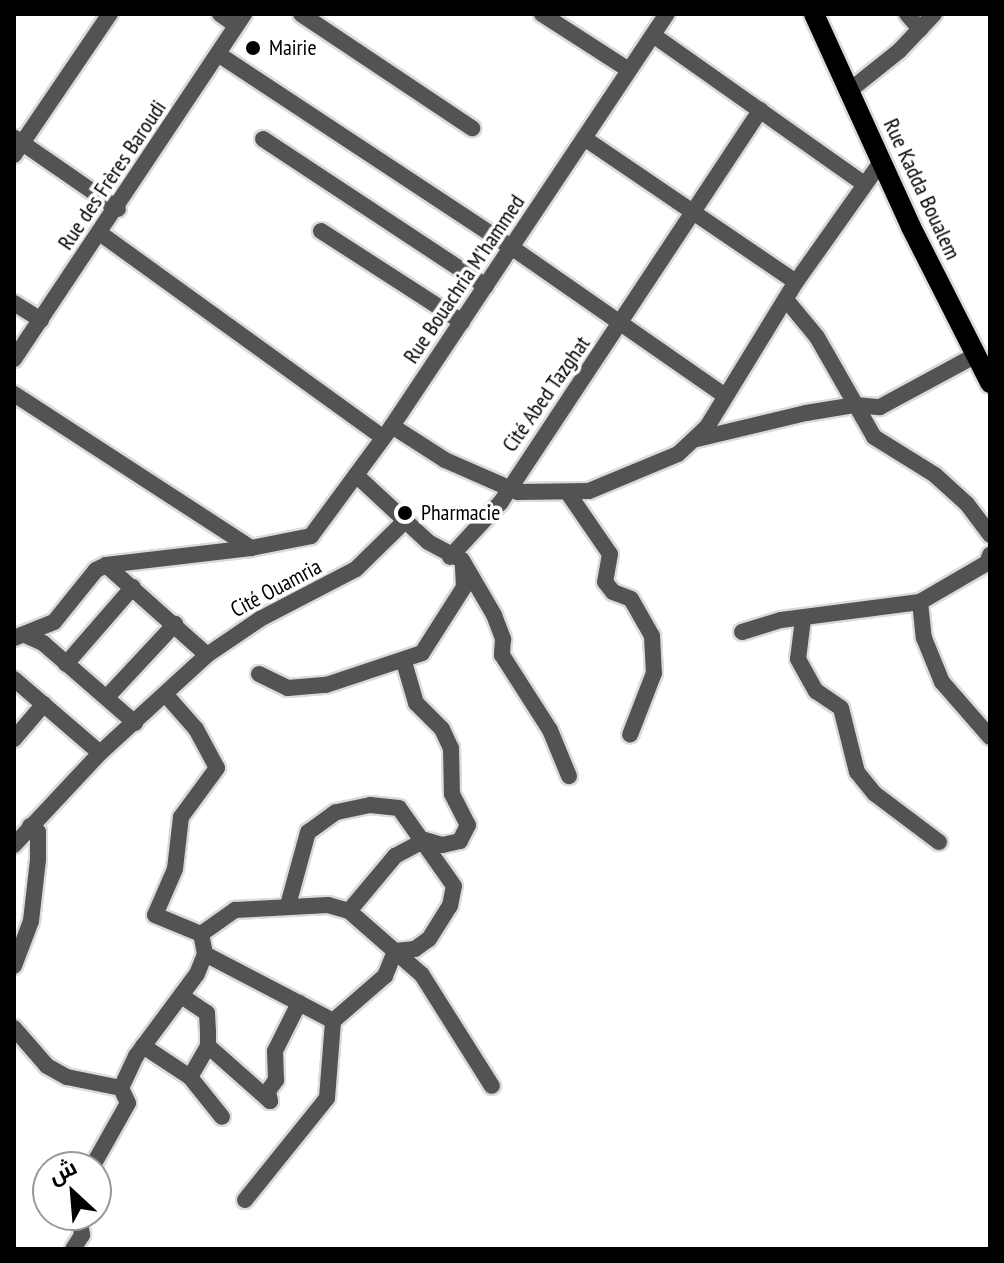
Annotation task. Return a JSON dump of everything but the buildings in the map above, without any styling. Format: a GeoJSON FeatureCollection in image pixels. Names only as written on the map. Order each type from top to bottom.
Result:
{"type":"FeatureCollection","features":[{"type":"Feature","properties":{"kind":"main road","name":"Rue Kadda Boualem"},"geometry":{"type":"LineString","coordinates":[[815,14],[881,162],[990,383]]}},
{"type":"Feature","properties":{"kind":"street"},"geometry":{"type":"LineString","coordinates":[[110,14],[17,145],[118,209]]}},
{"type":"Feature","properties":{"kind":"street"},"geometry":{"type":"LineString","coordinates":[[220,14],[240,20]]}},
{"type":"Feature","properties":{"kind":"street"},"geometry":{"type":"LineString","coordinates":[[301,14],[472,128]]}},
{"type":"Feature","properties":{"kind":"street"},"geometry":{"type":"LineString","coordinates":[[542,14],[629,70]]}},
{"type":"Feature","properties":{"kind":"street","name":"Rue Bouachria M'hammed"},"geometry":{"type":"LineString","coordinates":[[106,565],[251,548],[311,536],[387,432],[667,14]]}},
{"type":"Feature","properties":{"kind":"street"},"geometry":{"type":"LineString","coordinates":[[907,14],[920,29]]}},
{"type":"Feature","properties":{"kind":"street"},"geometry":{"type":"LineString","coordinates":[[849,91],[934,14]]}},
{"type":"Feature","properties":{"kind":"street","name":"Rue des Frères Baroudi"},"geometry":{"type":"LineString","coordinates":[[14,359],[118,209],[240,20]]}},
{"type":"Feature","properties":{"kind":"street"},"geometry":{"type":"LineString","coordinates":[[653,35],[864,184]]}},
{"type":"Feature","properties":{"kind":"street","name":"Cité Abed Tazghat"},"geometry":{"type":"LineString","coordinates":[[218,54],[511,247],[725,396]]}},
{"type":"Feature","properties":{"kind":"street","name":"Cité Abed Tazghat"},"geometry":{"type":"LineString","coordinates":[[456,558],[490,516],[506,488],[621,325],[760,110]]}},
{"type":"Feature","properties":{"kind":"street"},"geometry":{"type":"LineString","coordinates":[[584,138],[796,282]]}},
{"type":"Feature","properties":{"kind":"street"},"geometry":{"type":"LineString","coordinates":[[263,139],[486,286]]}},
{"type":"Feature","properties":{"kind":"street"},"geometry":{"type":"LineString","coordinates":[[697,439],[788,302],[796,282],[881,162]]}},
{"type":"Feature","properties":{"kind":"street"},"geometry":{"type":"LineString","coordinates":[[321,231],[462,322]]}},
{"type":"Feature","properties":{"kind":"street"},"geometry":{"type":"LineString","coordinates":[[101,234],[387,432],[506,488],[568,493],[624,479],[697,439],[855,405],[880,407],[976,355]]}},
{"type":"Feature","properties":{"kind":"street"},"geometry":{"type":"LineString","coordinates":[[788,302],[817,337],[874,437],[935,475],[967,504],[990,535]]}},
{"type":"Feature","properties":{"kind":"street"},"geometry":{"type":"LineString","coordinates":[[14,303],[41,320]]}},
{"type":"Feature","properties":{"kind":"street"},"geometry":{"type":"LineString","coordinates":[[14,394],[251,548]]}},
{"type":"Feature","properties":{"kind":"street"},"geometry":{"type":"LineString","coordinates":[[356,475],[406,520],[456,558],[494,615],[503,639],[502,655],[550,730],[569,776]]}},
{"type":"Feature","properties":{"kind":"street"},"geometry":{"type":"LineString","coordinates":[[568,493],[610,554],[605,582],[613,592],[631,599],[652,636],[654,673],[630,735]]}},
{"type":"Feature","properties":{"kind":"street","name":"Cité Ouamria"},"geometry":{"type":"LineString","coordinates":[[14,845],[100,753],[207,655],[260,619],[356,569],[406,520]]}},
{"type":"Feature","properties":{"kind":"street"},"geometry":{"type":"LineString","coordinates":[[742,632],[803,619],[920,602],[987,563],[990,555]]}},
{"type":"Feature","properties":{"kind":"street"},"geometry":{"type":"LineString","coordinates":[[259,674],[288,688],[307,687],[343,682],[422,653],[447,620],[464,587],[456,558]]}},
{"type":"Feature","properties":{"kind":"street"},"geometry":{"type":"LineString","coordinates":[[20,637],[54,622],[96,570],[106,565],[207,655]]}},
{"type":"Feature","properties":{"kind":"street"},"geometry":{"type":"LineString","coordinates":[[66,664],[133,587]]}},
{"type":"Feature","properties":{"kind":"street"},"geometry":{"type":"LineString","coordinates":[[920,602],[924,638],[942,682],[990,737]]}},
{"type":"Feature","properties":{"kind":"street"},"geometry":{"type":"LineString","coordinates":[[803,619],[798,659],[816,691],[841,708],[857,772],[875,794],[939,842]]}},
{"type":"Feature","properties":{"kind":"street"},"geometry":{"type":"LineString","coordinates":[[107,697],[175,624]]}},
{"type":"Feature","properties":{"kind":"street"},"geometry":{"type":"LineString","coordinates":[[20,637],[66,664],[135,723]]}},
{"type":"Feature","properties":{"kind":"street"},"geometry":{"type":"LineString","coordinates":[[349,911],[395,856],[425,840],[442,845],[460,841],[468,825],[452,794],[451,748],[442,729],[416,703],[404,662]]}},
{"type":"Feature","properties":{"kind":"street"},"geometry":{"type":"LineString","coordinates":[[14,679],[100,753]]}},
{"type":"Feature","properties":{"kind":"street"},"geometry":{"type":"LineString","coordinates":[[166,695],[196,729],[217,768],[181,817],[175,869],[155,915],[201,934]]}},
{"type":"Feature","properties":{"kind":"street"},"geometry":{"type":"LineString","coordinates":[[14,739],[44,704]]}},
{"type":"Feature","properties":{"kind":"street"},"geometry":{"type":"LineString","coordinates":[[288,905],[301,845],[308,832],[336,812],[390,803],[399,808],[425,840],[454,886],[450,906],[429,939],[415,949],[395,951]]}},
{"type":"Feature","properties":{"kind":"street"},"geometry":{"type":"LineString","coordinates":[[14,966],[31,921],[38,832],[30,826]]}},
{"type":"Feature","properties":{"kind":"street"},"geometry":{"type":"LineString","coordinates":[[201,934],[235,910],[328,905],[349,911],[422,975],[492,1086]]}},
{"type":"Feature","properties":{"kind":"street"},"geometry":{"type":"LineString","coordinates":[[121,1088],[143,1046],[183,997],[205,954],[201,934]]}},
{"type":"Feature","properties":{"kind":"street"},"geometry":{"type":"LineString","coordinates":[[245,1200],[327,1098],[333,1021],[385,976],[395,951]]}},
{"type":"Feature","properties":{"kind":"street"},"geometry":{"type":"LineString","coordinates":[[205,954],[333,1021]]}},
{"type":"Feature","properties":{"kind":"street"},"geometry":{"type":"LineString","coordinates":[[183,997],[207,1013],[208,1046],[190,1077]]}},
{"type":"Feature","properties":{"kind":"street"},"geometry":{"type":"LineString","coordinates":[[208,1046],[270,1101],[268,1091],[276,1080],[275,1051],[299,1003]]}},
{"type":"Feature","properties":{"kind":"street"},"geometry":{"type":"LineString","coordinates":[[14,1028],[47,1066],[67,1077],[121,1088]]}},
{"type":"Feature","properties":{"kind":"street"},"geometry":{"type":"LineString","coordinates":[[143,1046],[190,1077],[222,1117]]}},
{"type":"Feature","properties":{"kind":"street"},"geometry":{"type":"LineString","coordinates":[[101,1151],[128,1103],[121,1088]]}},
{"type":"Feature","properties":{"kind":"street"},"geometry":{"type":"LineString","coordinates":[[73,1249],[81,1231]]}},
{"type":"Feature","properties":{"kind":"place","name":"Mairie"},"geometry":{"type":"Point","coordinates":[253,48]}},
{"type":"Feature","properties":{"kind":"place","name":"Pharmacie"},"geometry":{"type":"Point","coordinates":[405,513]}}]}
